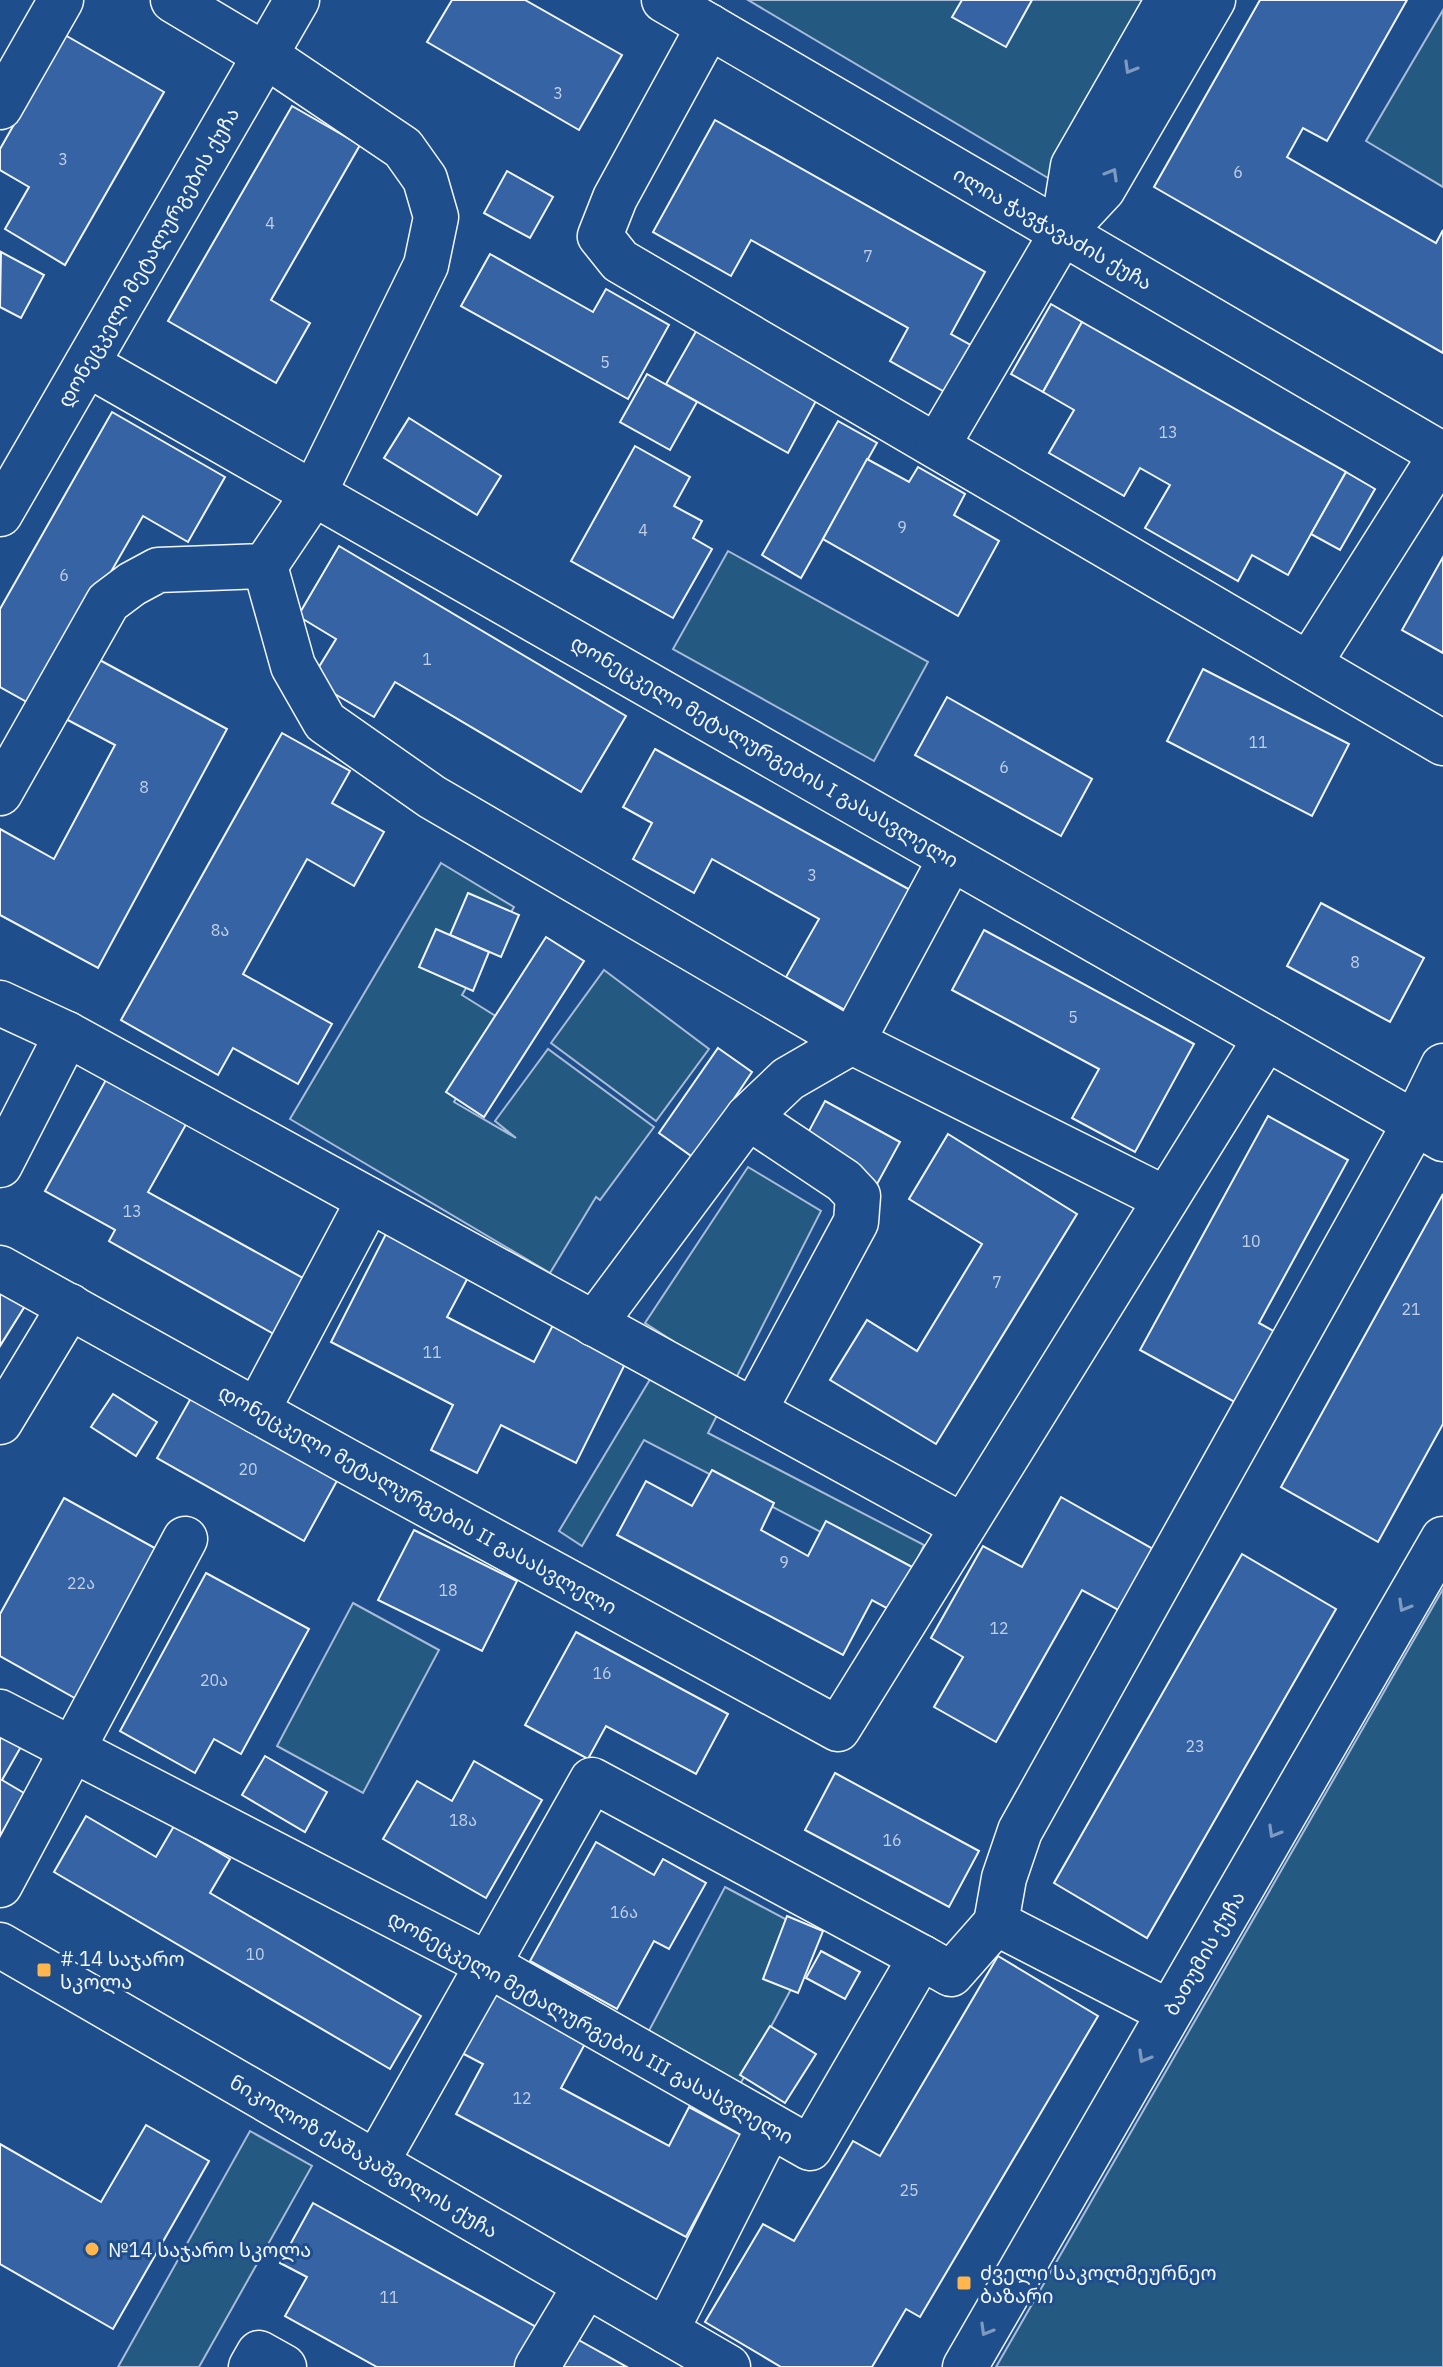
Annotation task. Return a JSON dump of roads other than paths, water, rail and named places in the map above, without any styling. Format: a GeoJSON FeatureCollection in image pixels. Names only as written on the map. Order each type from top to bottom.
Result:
{"type":"FeatureCollection","features":[{"type":"Feature","properties":{"kind":"street"},"geometry":{"type":"LineString","coordinates":[[0,107],[61,0]]}},
{"type":"Feature","properties":{"kind":"street"},"geometry":{"type":"LineString","coordinates":[[173,0],[265,55],[403,148],[425,179],[436,217],[426,265],[314,493],[265,566],[293,666],[325,722],[432,797],[852,1042],[1166,1199]]}},
{"type":"Feature","properties":{"kind":"street","name":"დონეცკელი მეტალურგების ქუჩა"},"geometry":{"type":"LineString","coordinates":[[0,514],[297,0]]}},
{"type":"Feature","properties":{"kind":"street","name":"ილია ჭავჭავაძის ქუჩა"},"geometry":{"type":"LineString","coordinates":[[664,0],[1443,454]]}},
{"type":"Feature","properties":{"kind":"street"},"geometry":{"type":"LineString","coordinates":[[1062,233],[1073,166],[1168,0]]}},
{"type":"Feature","properties":{"kind":"street"},"geometry":{"type":"LineString","coordinates":[[937,446],[1062,233],[1103,189],[1213,0]]}},
{"type":"Feature","properties":{"kind":"street"},"geometry":{"type":"LineString","coordinates":[[709,26],[615,198],[600,236],[620,261],[1443,743]]}},
{"type":"Feature","properties":{"kind":"street","name":"დონეცკელი მეტალურგების I გასასვლელი"},"geometry":{"type":"LineString","coordinates":[[87,364],[1429,1131]]}},
{"type":"Feature","properties":{"kind":"street"},"geometry":{"type":"LineString","coordinates":[[1309,664],[1443,454]]}},
{"type":"Feature","properties":{"kind":"street"},"geometry":{"type":"LineString","coordinates":[[0,793],[108,602],[158,570],[265,566]]}},
{"type":"Feature","properties":{"kind":"street"},"geometry":{"type":"LineString","coordinates":[[594,1324],[748,1117],[788,1079],[852,1042],[951,858]]}},
{"type":"Feature","properties":{"kind":"street"},"geometry":{"type":"LineString","coordinates":[[0,1003],[67,1034],[963,1526],[1266,1038]]}},
{"type":"Feature","properties":{"kind":"street"},"geometry":{"type":"LineString","coordinates":[[0,1165],[67,1034]]}},
{"type":"Feature","properties":{"kind":"street"},"geometry":{"type":"LineString","coordinates":[[376,2163],[592,1780],[951,1974],[996,1923],[1004,1878],[1020,1831],[1429,1131],[1443,1066]]}},
{"type":"Feature","properties":{"kind":"street"},"geometry":{"type":"LineString","coordinates":[[748,1117],[844,1181],[858,1196],[856,1222],[754,1411]]}},
{"type":"Feature","properties":{"kind":"street"},"geometry":{"type":"LineString","coordinates":[[257,1411],[369,1200]]}},
{"type":"Feature","properties":{"kind":"street","name":"დონეცკელი მეტალურგების II გასასვლელი"},"geometry":{"type":"LineString","coordinates":[[0,1268],[838,1729],[963,1526]]}},
{"type":"Feature","properties":{"kind":"street"},"geometry":{"type":"LineString","coordinates":[[0,1422],[70,1306]]}},
{"type":"Feature","properties":{"kind":"street"},"geometry":{"type":"LineString","coordinates":[[0,1885],[185,1539]]}},
{"type":"Feature","properties":{"kind":"street","name":"ბათუმის ქუჩა"},"geometry":{"type":"LineString","coordinates":[[965,2367],[1443,1539]]}},
{"type":"Feature","properties":{"kind":"street","name":"დონეცკელი მეტალურგების III გასასვლელი"},"geometry":{"type":"LineString","coordinates":[[0,1712],[487,1964],[810,2148],[921,1957]]}},
{"type":"Feature","properties":{"kind":"street"},"geometry":{"type":"LineString","coordinates":[[996,1923],[1169,2012]]}},
{"type":"Feature","properties":{"kind":"street","name":"ნიკოლოზ ქაშაკაშვილის ქუჩა"},"geometry":{"type":"LineString","coordinates":[[0,1945],[728,2367]]}},
{"type":"Feature","properties":{"kind":"street"},"geometry":{"type":"LineString","coordinates":[[666,2331],[769,2127]]}},
{"type":"Feature","properties":{"kind":"street"},"geometry":{"type":"LineString","coordinates":[[537,2367],[586,2285]]}},
{"type":"Feature","properties":{"kind":"street"},"geometry":{"type":"LineString","coordinates":[[251,2367],[259,2353],[284,2367]]}},
{"type":"Feature","properties":{"kind":"place","name":"# 14 საჯარო სკოლა"},"geometry":{"type":"Point","coordinates":[44,1970]}},
{"type":"Feature","properties":{"kind":"place","name":"№14 საჯარო სკოლა"},"geometry":{"type":"Point","coordinates":[92,2249]}},
{"type":"Feature","properties":{"kind":"place","name":"ძველი საკოლმეურნეო ბაზარი"},"geometry":{"type":"Point","coordinates":[964,2283]}}]}
